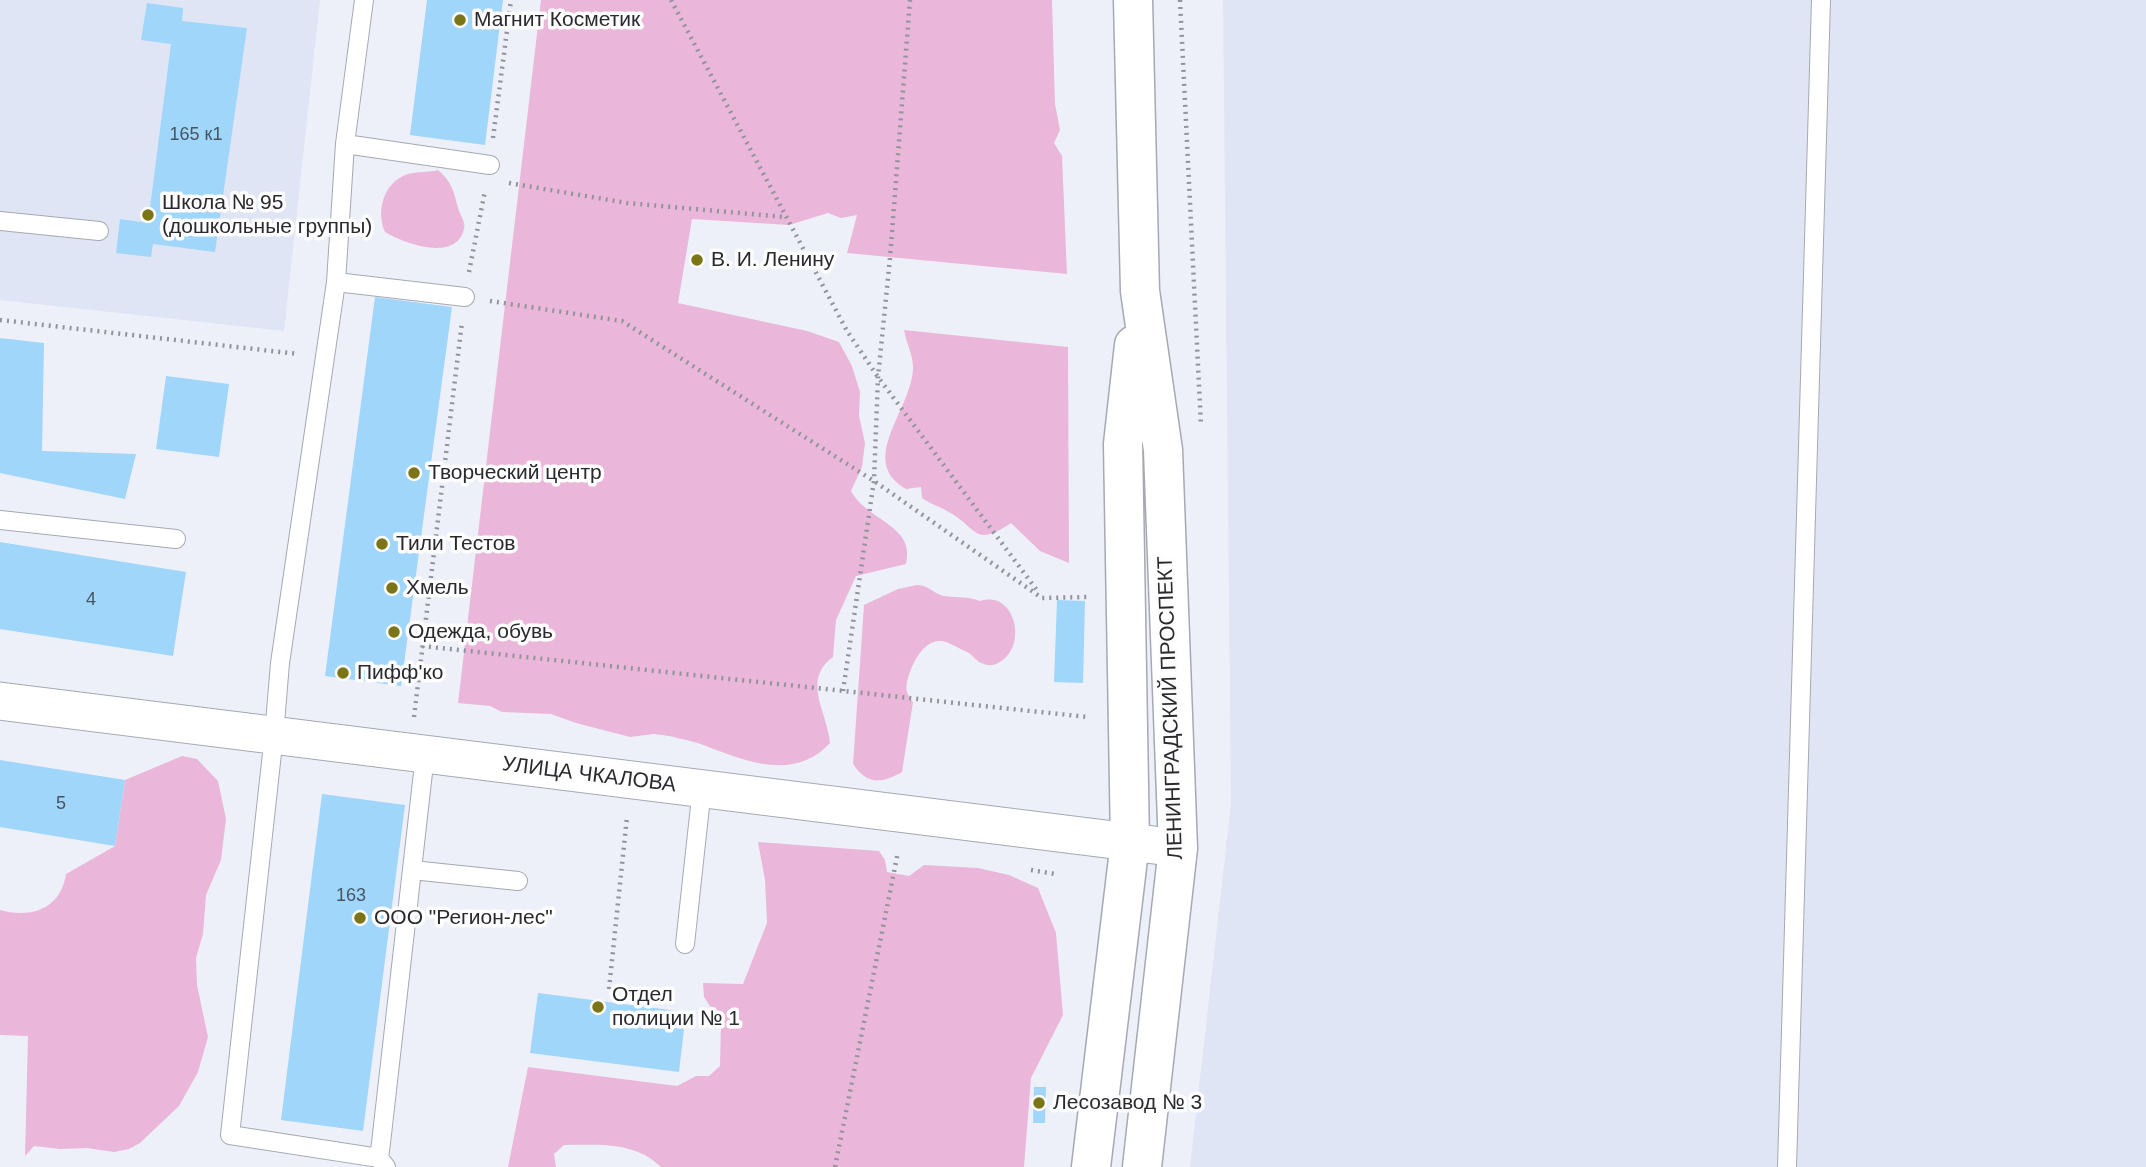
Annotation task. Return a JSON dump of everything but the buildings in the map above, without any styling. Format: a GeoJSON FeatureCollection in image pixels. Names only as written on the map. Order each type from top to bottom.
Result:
{"type":"FeatureCollection","features":[{"type":"Feature","properties":{"kind":"main road","name":"ЛЕНИНГРАДСКИЙ ПРОСПЕКТ"},"geometry":{"type":"LineString","coordinates":[[1133,0],[1140,291],[1163,450],[1178,848],[1142,1167]]}},
{"type":"Feature","properties":{"kind":"main road","name":"ЛЕНИНГРАДСКИЙ ПРОСПЕКТ"},"geometry":{"type":"LineString","coordinates":[[1091,1167],[1130,842],[1123,444],[1140,291]]}},
{"type":"Feature","properties":{"kind":"street","name":"УЛИЦА ЧКАЛОВА"},"geometry":{"type":"LineString","coordinates":[[0,701],[1178,848]]}},
{"type":"Feature","properties":{"kind":"lane"},"geometry":{"type":"LineString","coordinates":[[364,0],[345,144],[336,282],[280,663],[229,1135],[383,1162],[412,870],[418,754]]}},
{"type":"Feature","properties":{"kind":"lane"},"geometry":{"type":"LineString","coordinates":[[1787,1167],[1821,0]]}},
{"type":"Feature","properties":{"kind":"lane"},"geometry":{"type":"LineString","coordinates":[[345,144],[490,165]]}},
{"type":"Feature","properties":{"kind":"lane"},"geometry":{"type":"LineString","coordinates":[[0,221],[99,231]]}},
{"type":"Feature","properties":{"kind":"lane"},"geometry":{"type":"LineString","coordinates":[[336,282],[465,297]]}},
{"type":"Feature","properties":{"kind":"lane"},"geometry":{"type":"LineString","coordinates":[[0,520],[176,540]]}},
{"type":"Feature","properties":{"kind":"lane"},"geometry":{"type":"LineString","coordinates":[[685,944],[702,788]]}},
{"type":"Feature","properties":{"kind":"lane"},"geometry":{"type":"LineString","coordinates":[[412,870],[518,881]]}},
{"type":"Feature","properties":{"kind":"path"},"geometry":{"type":"LineString","coordinates":[[671,0],[847,331],[1042,598]]}},
{"type":"Feature","properties":{"kind":"path"},"geometry":{"type":"LineString","coordinates":[[843,691],[874,481],[878,377],[910,0]]}},
{"type":"Feature","properties":{"kind":"path"},"geometry":{"type":"LineString","coordinates":[[500,181],[627,203],[786,217]]}},
{"type":"Feature","properties":{"kind":"path"},"geometry":{"type":"LineString","coordinates":[[418,754],[422,646],[465,297],[622,321],[874,481],[1042,598],[1093,597]]}},
{"type":"Feature","properties":{"kind":"path"},"geometry":{"type":"LineString","coordinates":[[0,320],[325,357]]}},
{"type":"Feature","properties":{"kind":"path"},"geometry":{"type":"LineString","coordinates":[[422,646],[1087,717]]}},
{"type":"Feature","properties":{"kind":"path"},"geometry":{"type":"LineString","coordinates":[[609,989],[627,816]]}},
{"type":"Feature","properties":{"kind":"path"},"geometry":{"type":"LineString","coordinates":[[835,1167],[898,852]]}},
{"type":"Feature","properties":{"kind":"shaded area","name":"Школа № 95 (дошкольные группы)"},"geometry":{"type":"Polygon","coordinates":[[[0,0],[320,0],[284,331],[0,300],[0,0]]]}},
{"type":"Feature","properties":{"kind":"shaded area"},"geometry":{"type":"Polygon","coordinates":[[[541,0],[1052,0],[1055,104],[1060,130],[1054,143],[1062,156],[1067,274],[847,253],[857,215],[841,218],[828,213],[789,225],[692,219],[678,303],[807,331],[839,342],[852,366],[860,392],[859,416],[865,443],[862,467],[851,491],[868,510],[897,532],[904,540],[907,551],[906,564],[856,576],[836,620],[833,657],[824,666],[817,686],[830,743],[802,762],[770,765],[738,758],[669,736],[654,734],[630,737],[551,714],[502,712],[490,706],[458,703],[541,0]]]}},
{"type":"Feature","properties":{"kind":"shaded area"},"geometry":{"type":"Polygon","coordinates":[[[1223,0],[2146,0],[2146,1167],[1190,1167],[1231,803],[1223,0]]]}},
{"type":"Feature","properties":{"kind":"shaded area"},"geometry":{"type":"Polygon","coordinates":[[[438,170],[452,188],[464,221],[464,229],[459,239],[440,248],[428,247],[404,241],[385,232],[381,216],[383,199],[391,185],[405,175],[438,170]]]}},
{"type":"Feature","properties":{"kind":"shaded area"},"geometry":{"type":"Polygon","coordinates":[[[904,330],[1068,347],[1069,563],[1040,551],[1011,523],[989,534],[976,533],[957,517],[922,498],[921,487],[906,489],[892,477],[886,464],[886,449],[911,383],[913,367],[904,330]]]}},
{"type":"Feature","properties":{"kind":"shaded area"},"geometry":{"type":"Polygon","coordinates":[[[917,585],[944,596],[1001,603],[1013,619],[1015,640],[1004,659],[992,665],[981,663],[967,652],[942,641],[935,641],[924,648],[907,682],[907,691],[913,702],[902,772],[887,779],[869,779],[853,764],[864,605],[898,589],[917,585]]]}},
{"type":"Feature","properties":{"kind":"shaded area"},"geometry":{"type":"Polygon","coordinates":[[[182,756],[197,759],[218,781],[226,819],[221,860],[206,895],[203,934],[196,958],[197,985],[208,1037],[198,1072],[179,1106],[140,1143],[129,1149],[114,1152],[34,1146],[25,1156],[28,1036],[0,1035],[0,910],[34,912],[51,903],[63,886],[66,874],[115,846],[125,780],[182,756]]]}},
{"type":"Feature","properties":{"kind":"shaded area"},"geometry":{"type":"Polygon","coordinates":[[[758,842],[879,851],[885,860],[887,872],[909,876],[924,865],[978,868],[1009,875],[1038,888],[1056,933],[1063,1015],[1031,1078],[1024,1167],[661,1167],[639,1153],[616,1146],[564,1145],[554,1154],[556,1167],[508,1167],[528,1067],[677,1086],[696,1076],[709,1076],[720,1066],[721,1023],[704,997],[703,983],[743,984],[767,923],[765,880],[758,842]]]}},
{"type":"Feature","properties":{"kind":"place","name":"Магнит Косметик"},"geometry":{"type":"Point","coordinates":[460,20]}},
{"type":"Feature","properties":{"kind":"place","name":"Школа № 95 (дошкольные группы)"},"geometry":{"type":"Point","coordinates":[148,215]}},
{"type":"Feature","properties":{"kind":"place","name":"В. И. Ленину"},"geometry":{"type":"Point","coordinates":[697,260]}},
{"type":"Feature","properties":{"kind":"place","name":"Творческий центр"},"geometry":{"type":"Point","coordinates":[414,473]}},
{"type":"Feature","properties":{"kind":"place","name":"Тили Тестов"},"geometry":{"type":"Point","coordinates":[382,544]}},
{"type":"Feature","properties":{"kind":"place","name":"Хмель"},"geometry":{"type":"Point","coordinates":[392,588]}},
{"type":"Feature","properties":{"kind":"place","name":"Одежда, обувь"},"geometry":{"type":"Point","coordinates":[394,632]}},
{"type":"Feature","properties":{"kind":"place","name":"Пифф'ко"},"geometry":{"type":"Point","coordinates":[343,673]}},
{"type":"Feature","properties":{"kind":"place","name":"ООО \"Регион-лес\""},"geometry":{"type":"Point","coordinates":[360,918]}},
{"type":"Feature","properties":{"kind":"place","name":"Отдел полиции № 1"},"geometry":{"type":"Point","coordinates":[598,1007]}},
{"type":"Feature","properties":{"kind":"place","name":"Лесозавод № 3"},"geometry":{"type":"Point","coordinates":[1039,1103]}}]}
